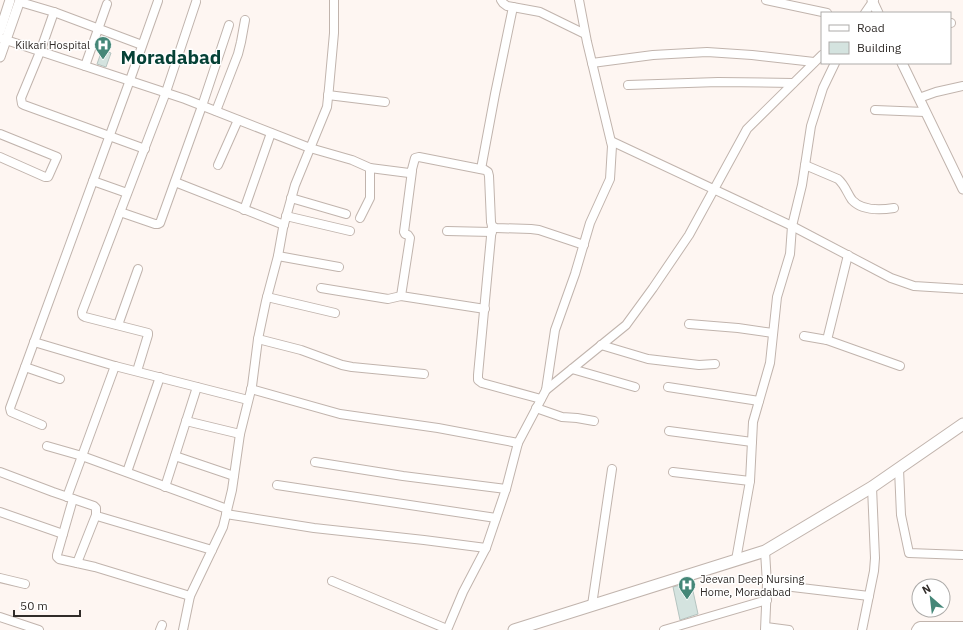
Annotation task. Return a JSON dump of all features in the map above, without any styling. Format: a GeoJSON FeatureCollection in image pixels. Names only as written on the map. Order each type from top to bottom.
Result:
{"type":"FeatureCollection","features":[{"type":"Feature","properties":{"kind":"main road"},"geometry":{"type":"LineString","coordinates":[[514,630],[765,551],[872,487],[963,424]]}},
{"type":"Feature","properties":{"kind":"street"},"geometry":{"type":"LineString","coordinates":[[183,630],[190,596],[223,528],[234,476],[240,434],[251,389],[258,339],[286,216],[294,185],[327,107],[334,33],[334,0]]}},
{"type":"Feature","properties":{"kind":"street"},"geometry":{"type":"LineString","coordinates":[[501,0],[505,5],[540,12],[585,34]]}},
{"type":"Feature","properties":{"kind":"street"},"geometry":{"type":"LineString","coordinates":[[332,581],[447,629],[463,592],[486,548],[506,489],[518,443],[546,390],[555,330],[590,223],[610,179],[612,146],[585,34],[579,0]]}},
{"type":"Feature","properties":{"kind":"street"},"geometry":{"type":"LineString","coordinates":[[766,0],[822,12]]}},
{"type":"Feature","properties":{"kind":"street"},"geometry":{"type":"LineString","coordinates":[[17,1],[54,12],[142,45]]}},
{"type":"Feature","properties":{"kind":"street"},"geometry":{"type":"LineString","coordinates":[[1,28],[17,1]]}},
{"type":"Feature","properties":{"kind":"street"},"geometry":{"type":"LineString","coordinates":[[0,57],[3,39],[17,1]]}},
{"type":"Feature","properties":{"kind":"street"},"geometry":{"type":"LineString","coordinates":[[42,425],[11,412],[10,410],[158,1]]}},
{"type":"Feature","properties":{"kind":"street"},"geometry":{"type":"LineString","coordinates":[[866,12],[873,1]]}},
{"type":"Feature","properties":{"kind":"street"},"geometry":{"type":"LineString","coordinates":[[873,1],[878,12]]}},
{"type":"Feature","properties":{"kind":"street"},"geometry":{"type":"LineString","coordinates":[[137,371],[148,333],[85,318],[82,314],[166,92],[196,2]]}},
{"type":"Feature","properties":{"kind":"street"},"geometry":{"type":"LineString","coordinates":[[85,66],[107,4]]}},
{"type":"Feature","properties":{"kind":"street"},"geometry":{"type":"LineString","coordinates":[[481,169],[513,7]]}},
{"type":"Feature","properties":{"kind":"street"},"geometry":{"type":"LineString","coordinates":[[54,12],[40,52],[21,98],[22,104],[144,149]]}},
{"type":"Feature","properties":{"kind":"street"},"geometry":{"type":"LineString","coordinates":[[216,111],[238,54],[245,20]]}},
{"type":"Feature","properties":{"kind":"street"},"geometry":{"type":"LineString","coordinates":[[120,212],[155,224],[160,222],[202,106],[229,25]]}},
{"type":"Feature","properties":{"kind":"street"},"geometry":{"type":"LineString","coordinates":[[3,39],[166,92],[310,148],[352,160],[370,168],[409,173],[412,172]]}},
{"type":"Feature","properties":{"kind":"street"},"geometry":{"type":"LineString","coordinates":[[592,63],[653,55],[707,52],[752,55],[814,62]]}},
{"type":"Feature","properties":{"kind":"street"},"geometry":{"type":"LineString","coordinates":[[546,390],[626,325],[689,235],[746,129],[821,56]]}},
{"type":"Feature","properties":{"kind":"street"},"geometry":{"type":"LineString","coordinates":[[736,560],[750,481],[753,422],[770,363],[777,298],[790,254],[792,226],[802,185],[811,126],[823,88],[835,64]]}},
{"type":"Feature","properties":{"kind":"street"},"geometry":{"type":"LineString","coordinates":[[902,64],[963,190]]}},
{"type":"Feature","properties":{"kind":"street"},"geometry":{"type":"LineString","coordinates":[[628,85],[718,82],[793,83]]}},
{"type":"Feature","properties":{"kind":"street"},"geometry":{"type":"LineString","coordinates":[[919,98],[936,92],[963,86]]}},
{"type":"Feature","properties":{"kind":"street"},"geometry":{"type":"LineString","coordinates":[[328,95],[385,102]]}},
{"type":"Feature","properties":{"kind":"street"},"geometry":{"type":"LineString","coordinates":[[875,110],[925,112]]}},
{"type":"Feature","properties":{"kind":"street"},"geometry":{"type":"LineString","coordinates":[[218,165],[238,120]]}},
{"type":"Feature","properties":{"kind":"street"},"geometry":{"type":"LineString","coordinates":[[244,210],[271,133]]}},
{"type":"Feature","properties":{"kind":"street"},"geometry":{"type":"LineString","coordinates":[[0,134],[56,158],[48,177],[0,157]]}},
{"type":"Feature","properties":{"kind":"street"},"geometry":{"type":"LineString","coordinates":[[611,141],[792,226],[891,278],[914,286],[963,289]]}},
{"type":"Feature","properties":{"kind":"street"},"geometry":{"type":"LineString","coordinates":[[401,296],[410,238],[404,232],[412,172],[416,158],[419,157],[481,169],[488,172],[490,222],[492,229],[478,380],[482,383],[541,399]]}},
{"type":"Feature","properties":{"kind":"street"},"geometry":{"type":"LineString","coordinates":[[805,165],[838,179],[853,201],[860,206],[876,209],[894,208]]}},
{"type":"Feature","properties":{"kind":"street"},"geometry":{"type":"LineString","coordinates":[[360,218],[370,198],[370,168]]}},
{"type":"Feature","properties":{"kind":"street"},"geometry":{"type":"LineString","coordinates":[[93,181],[127,193]]}},
{"type":"Feature","properties":{"kind":"street"},"geometry":{"type":"LineString","coordinates":[[175,182],[284,225]]}},
{"type":"Feature","properties":{"kind":"street"},"geometry":{"type":"LineString","coordinates":[[291,198],[346,214]]}},
{"type":"Feature","properties":{"kind":"street"},"geometry":{"type":"LineString","coordinates":[[286,216],[350,231]]}},
{"type":"Feature","properties":{"kind":"street"},"geometry":{"type":"LineString","coordinates":[[447,231],[496,228],[531,229],[539,230],[584,245]]}},
{"type":"Feature","properties":{"kind":"street"},"geometry":{"type":"LineString","coordinates":[[278,256],[339,267]]}},
{"type":"Feature","properties":{"kind":"street"},"geometry":{"type":"LineString","coordinates":[[827,340],[848,256]]}},
{"type":"Feature","properties":{"kind":"street"},"geometry":{"type":"LineString","coordinates":[[118,325],[138,269]]}},
{"type":"Feature","properties":{"kind":"street"},"geometry":{"type":"LineString","coordinates":[[321,288],[388,299],[401,296],[485,309]]}},
{"type":"Feature","properties":{"kind":"street"},"geometry":{"type":"LineString","coordinates":[[267,297],[335,313]]}},
{"type":"Feature","properties":{"kind":"street"},"geometry":{"type":"LineString","coordinates":[[689,324],[738,328],[773,334]]}},
{"type":"Feature","properties":{"kind":"street"},"geometry":{"type":"LineString","coordinates":[[804,336],[827,340],[900,366]]}},
{"type":"Feature","properties":{"kind":"street"},"geometry":{"type":"LineString","coordinates":[[258,339],[301,350],[352,367],[424,374]]}},
{"type":"Feature","properties":{"kind":"street"},"geometry":{"type":"LineString","coordinates":[[34,342],[115,366],[248,400]]}},
{"type":"Feature","properties":{"kind":"street"},"geometry":{"type":"LineString","coordinates":[[601,345],[648,359],[699,365],[715,364]]}},
{"type":"Feature","properties":{"kind":"street"},"geometry":{"type":"LineString","coordinates":[[115,366],[82,456],[70,498],[63,534],[56,555],[59,559],[95,567],[190,596]]}},
{"type":"Feature","properties":{"kind":"street"},"geometry":{"type":"LineString","coordinates":[[25,367],[60,379]]}},
{"type":"Feature","properties":{"kind":"street"},"geometry":{"type":"LineString","coordinates":[[572,369],[636,387]]}},
{"type":"Feature","properties":{"kind":"street"},"geometry":{"type":"LineString","coordinates":[[127,472],[160,377]]}},
{"type":"Feature","properties":{"kind":"street"},"geometry":{"type":"LineString","coordinates":[[165,487],[197,387]]}},
{"type":"Feature","properties":{"kind":"street"},"geometry":{"type":"LineString","coordinates":[[668,387],[759,401]]}},
{"type":"Feature","properties":{"kind":"street"},"geometry":{"type":"LineString","coordinates":[[251,389],[340,414],[438,428],[518,443]]}},
{"type":"Feature","properties":{"kind":"street"},"geometry":{"type":"LineString","coordinates":[[536,408],[562,417],[594,421]]}},
{"type":"Feature","properties":{"kind":"street"},"geometry":{"type":"LineString","coordinates":[[186,421],[240,434]]}},
{"type":"Feature","properties":{"kind":"street"},"geometry":{"type":"LineString","coordinates":[[669,431],[752,442]]}},
{"type":"Feature","properties":{"kind":"street"},"geometry":{"type":"LineString","coordinates":[[47,446],[82,456],[127,472],[227,512],[314,528],[486,548]]}},
{"type":"Feature","properties":{"kind":"street"},"geometry":{"type":"LineString","coordinates":[[175,456],[234,476]]}},
{"type":"Feature","properties":{"kind":"street"},"geometry":{"type":"LineString","coordinates":[[315,462],[403,476],[506,489]]}},
{"type":"Feature","properties":{"kind":"street"},"geometry":{"type":"LineString","coordinates":[[592,605],[612,469]]}},
{"type":"Feature","properties":{"kind":"street"},"geometry":{"type":"LineString","coordinates":[[899,469],[901,515],[909,553],[963,555]]}},
{"type":"Feature","properties":{"kind":"street"},"geometry":{"type":"LineString","coordinates":[[0,472],[96,508],[96,515],[77,563]]}},
{"type":"Feature","properties":{"kind":"street"},"geometry":{"type":"LineString","coordinates":[[673,472],[750,481]]}},
{"type":"Feature","properties":{"kind":"street"},"geometry":{"type":"LineString","coordinates":[[277,485],[496,518]]}},
{"type":"Feature","properties":{"kind":"street"},"geometry":{"type":"LineString","coordinates":[[862,630],[874,571],[875,558],[872,487]]}},
{"type":"Feature","properties":{"kind":"street"},"geometry":{"type":"LineString","coordinates":[[0,512],[63,534]]}},
{"type":"Feature","properties":{"kind":"street"},"geometry":{"type":"LineString","coordinates":[[96,515],[212,550]]}},
{"type":"Feature","properties":{"kind":"street"},"geometry":{"type":"LineString","coordinates":[[765,551],[767,584],[766,629],[789,630]]}},
{"type":"Feature","properties":{"kind":"street"},"geometry":{"type":"LineString","coordinates":[[0,578],[25,584]]}},
{"type":"Feature","properties":{"kind":"street"},"geometry":{"type":"LineString","coordinates":[[767,584],[869,596]]}},
{"type":"Feature","properties":{"kind":"street"},"geometry":{"type":"LineString","coordinates":[[664,630],[767,600]]}},
{"type":"Feature","properties":{"kind":"street"},"geometry":{"type":"LineString","coordinates":[[0,616],[37,630]]}},
{"type":"Feature","properties":{"kind":"street"},"geometry":{"type":"LineString","coordinates":[[916,630],[920,626],[963,626]]}},
{"type":"Feature","properties":{"kind":"building"},"geometry":{"type":"Polygon","coordinates":[[[102,50],[111,53],[106,67],[97,64],[102,50]]]}},
{"type":"Feature","properties":{"kind":"building"},"geometry":{"type":"Polygon","coordinates":[[[691,582],[698,614],[680,620],[673,587],[691,582]]]}},
{"type":"Feature","properties":{"kind":"place","name":"Kilkari Hospital"},"geometry":{"type":"Point","coordinates":[103,60]}},
{"type":"Feature","properties":{"kind":"place","name":"Jeevan Deep Nursing Home, Moradabad"},"geometry":{"type":"Point","coordinates":[687,600]}},
{"type":"Feature","properties":{"kind":"district","name":"Moradabad"},"geometry":{"type":"Point","coordinates":[171,57]}}]}
